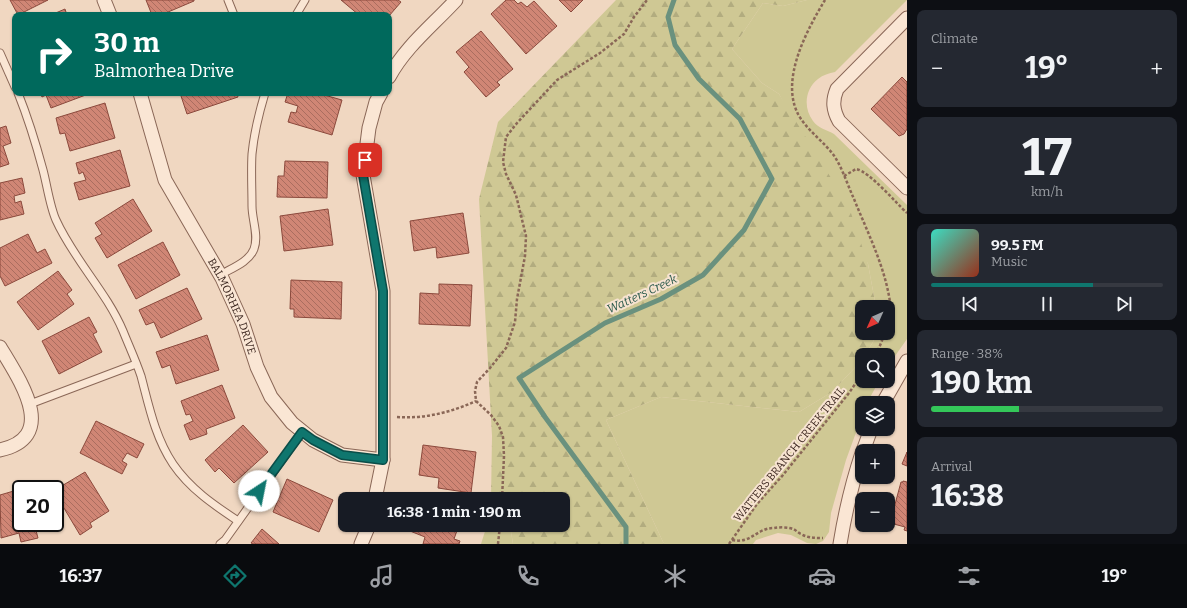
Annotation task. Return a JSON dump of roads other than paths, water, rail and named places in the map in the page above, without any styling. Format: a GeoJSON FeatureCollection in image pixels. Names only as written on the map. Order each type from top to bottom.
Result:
{"type":"FeatureCollection","features":[{"type":"Feature","properties":{"kind":"street"},"geometry":{"type":"LineString","coordinates":[[104,0],[109,12]]}},
{"type":"Feature","properties":{"kind":"street"},"geometry":{"type":"LineString","coordinates":[[392,72],[415,42],[451,2]]}},
{"type":"Feature","properties":{"kind":"street"},"geometry":{"type":"LineString","coordinates":[[905,183],[839,121],[833,106],[837,89],[907,18]]}},
{"type":"Feature","properties":{"kind":"street","name":"BALMORHEA DRIVE"},"geometry":{"type":"LineString","coordinates":[[141,96],[165,180],[220,275],[243,324],[257,367],[271,398],[292,423],[313,440],[342,455],[383,460]]}},
{"type":"Feature","properties":{"kind":"street"},"geometry":{"type":"LineString","coordinates":[[377,492],[383,460],[383,291],[363,175],[370,128],[376,102],[379,96]]}},
{"type":"Feature","properties":{"kind":"street"},"geometry":{"type":"LineString","coordinates":[[0,347],[24,390],[30,404],[32,419],[28,433],[24,438],[16,445],[0,450]]}},
{"type":"Feature","properties":{"kind":"street"},"geometry":{"type":"LineString","coordinates":[[887,396],[907,361]]}},
{"type":"Feature","properties":{"kind":"street"},"geometry":{"type":"LineString","coordinates":[[840,544],[846,507],[855,473]]}},
{"type":"Feature","properties":{"kind":"street"},"geometry":{"type":"LineString","coordinates":[[361,544],[366,532]]}},
{"type":"Feature","properties":{"kind":"lane"},"geometry":{"type":"LineString","coordinates":[[228,0],[233,12]]}},
{"type":"Feature","properties":{"kind":"lane"},"geometry":{"type":"LineString","coordinates":[[298,12],[305,0]]}},
{"type":"Feature","properties":{"kind":"lane"},"geometry":{"type":"LineString","coordinates":[[0,53],[12,80]]}},
{"type":"Feature","properties":{"kind":"lane"},"geometry":{"type":"LineString","coordinates":[[19,96],[39,155],[55,219],[68,244],[101,290],[122,330],[140,375],[155,428],[173,463],[189,483],[210,502],[238,522]]}},
{"type":"Feature","properties":{"kind":"lane"},"geometry":{"type":"LineString","coordinates":[[220,275],[242,263],[250,256],[254,249],[256,240],[252,208],[252,154],[257,124],[264,96]]}},
{"type":"Feature","properties":{"kind":"lane"},"geometry":{"type":"LineString","coordinates":[[30,404],[136,364]]}},
{"type":"Feature","properties":{"kind":"lane"},"geometry":{"type":"LineString","coordinates":[[220,544],[225,540],[267,479],[302,432]]}},
{"type":"Feature","properties":{"kind":"waterway","name":"Watters Creek"},"geometry":{"type":"LineString","coordinates":[[626,544],[626,527],[545,417],[519,378],[605,323],[661,299],[703,275],[744,230],[772,179],[740,119],[699,79],[675,45],[668,17],[674,0]]}}]}
